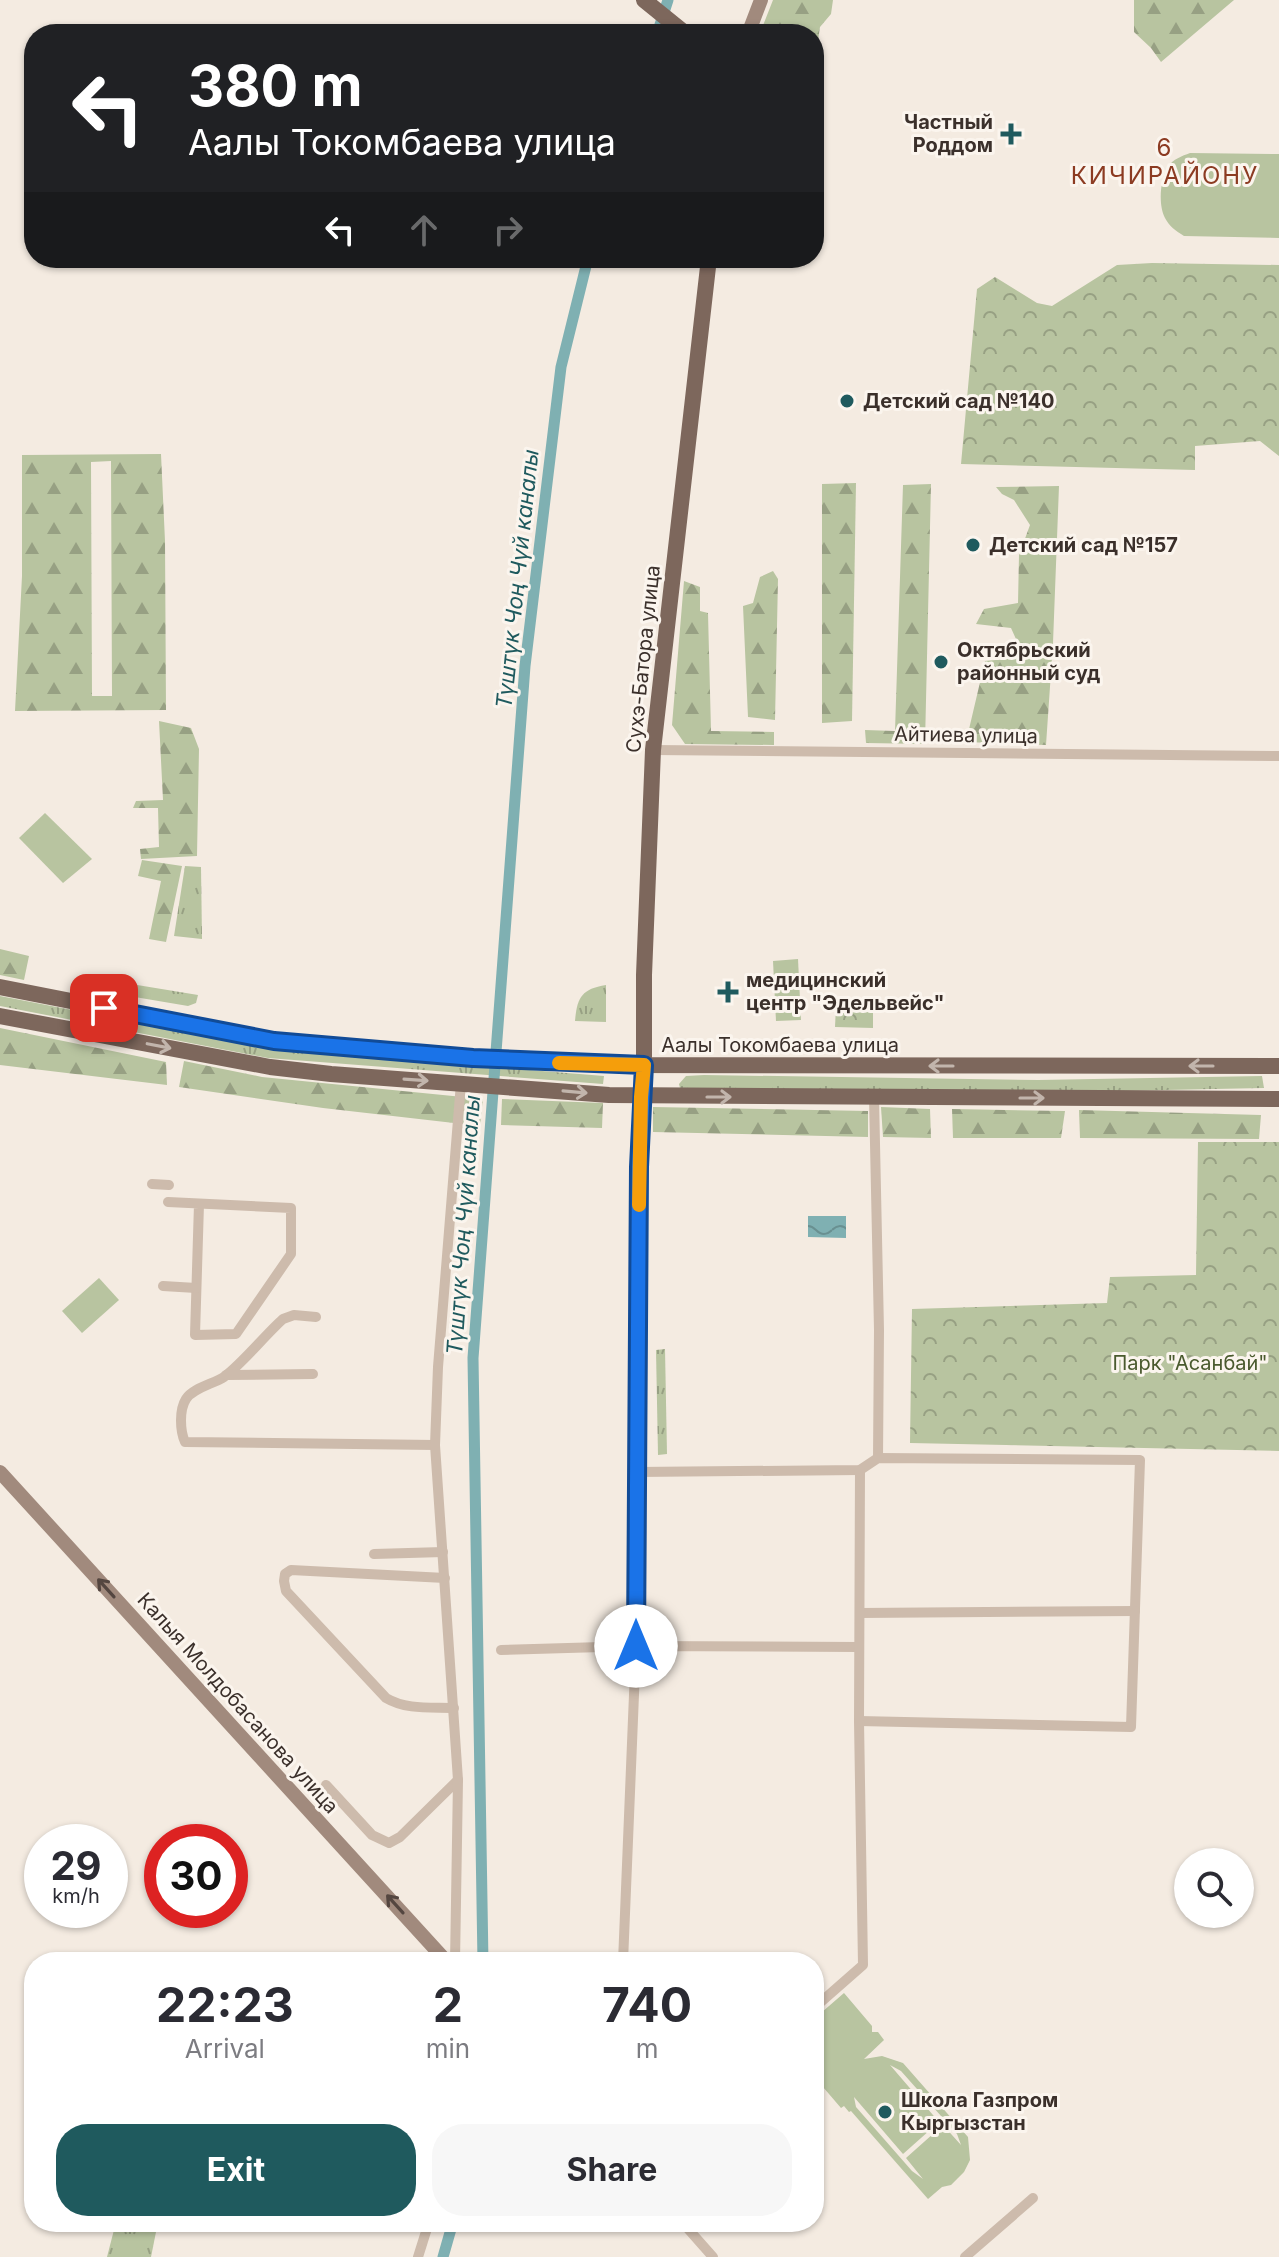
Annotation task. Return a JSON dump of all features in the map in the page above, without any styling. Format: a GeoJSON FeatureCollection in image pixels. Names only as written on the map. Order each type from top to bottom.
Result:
{"type":"FeatureCollection","features":[{"type":"Feature","properties":{"kind":"main road"},"geometry":{"type":"LineString","coordinates":[[647,2],[673,24]]}},
{"type":"Feature","properties":{"kind":"main road","name":"Сухэ-Батора улица"},"geometry":{"type":"LineString","coordinates":[[641,1097],[653,750],[708,268]]}},
{"type":"Feature","properties":{"kind":"main road","name":"Аалы Токомбаева улица"},"geometry":{"type":"LineString","coordinates":[[0,987],[274,1041],[511,1061],[644,1065],[1279,1066]]}},
{"type":"Feature","properties":{"kind":"main road"},"geometry":{"type":"LineString","coordinates":[[0,1016],[270,1067],[641,1097],[1279,1099]]}},
{"type":"Feature","properties":{"kind":"street"},"geometry":{"type":"LineString","coordinates":[[752,24],[761,0]]}},
{"type":"Feature","properties":{"kind":"street","name":"Айтиева улица"},"geometry":{"type":"LineString","coordinates":[[653,750],[1279,756]]}},
{"type":"Feature","properties":{"kind":"street"},"geometry":{"type":"LineString","coordinates":[[455,1952],[458,1780],[435,1445],[438,1367],[467,1083]]}},
{"type":"Feature","properties":{"kind":"street"},"geometry":{"type":"LineString","coordinates":[[623,1952],[636,1646],[641,1097]]}},
{"type":"Feature","properties":{"kind":"street"},"geometry":{"type":"LineString","coordinates":[[874,1097],[879,1330],[878,1458]]}},
{"type":"Feature","properties":{"kind":"street"},"geometry":{"type":"LineString","coordinates":[[152,1184],[169,1185]]}},
{"type":"Feature","properties":{"kind":"street"},"geometry":{"type":"LineString","coordinates":[[168,1202],[291,1208],[291,1254],[236,1334],[195,1335],[199,1204]]}},
{"type":"Feature","properties":{"kind":"street"},"geometry":{"type":"LineString","coordinates":[[163,1286],[196,1288]]}},
{"type":"Feature","properties":{"kind":"street"},"geometry":{"type":"LineString","coordinates":[[316,1317],[294,1315],[283,1319],[226,1375],[188,1396],[184,1402],[181,1433],[185,1442],[435,1445]]}},
{"type":"Feature","properties":{"kind":"street"},"geometry":{"type":"LineString","coordinates":[[226,1375],[313,1374]]}},
{"type":"Feature","properties":{"kind":"street"},"geometry":{"type":"LineString","coordinates":[[637,1472],[860,1470],[878,1458],[1140,1460],[1131,1727],[859,1721]]}},
{"type":"Feature","properties":{"kind":"street"},"geometry":{"type":"LineString","coordinates":[[824,1999],[863,1965],[859,1721],[860,1470]]}},
{"type":"Feature","properties":{"kind":"street","name":"Калыя Молдобасанова улица"},"geometry":{"type":"LineString","coordinates":[[0,1472],[438,1952]]}},
{"type":"Feature","properties":{"kind":"street"},"geometry":{"type":"LineString","coordinates":[[374,1554],[443,1552]]}},
{"type":"Feature","properties":{"kind":"street"},"geometry":{"type":"LineString","coordinates":[[445,1578],[308,1570],[289,1571],[284,1581],[286,1591],[386,1698],[412,1707],[454,1708]]}},
{"type":"Feature","properties":{"kind":"street"},"geometry":{"type":"LineString","coordinates":[[860,1613],[1135,1611]]}},
{"type":"Feature","properties":{"kind":"street"},"geometry":{"type":"LineString","coordinates":[[501,1650],[636,1646],[859,1647]]}},
{"type":"Feature","properties":{"kind":"street"},"geometry":{"type":"LineString","coordinates":[[326,1785],[372,1835],[389,1843],[400,1837],[458,1780]]}},
{"type":"Feature","properties":{"kind":"street"},"geometry":{"type":"LineString","coordinates":[[965,2257],[1033,2198]]}},
{"type":"Feature","properties":{"kind":"street"},"geometry":{"type":"LineString","coordinates":[[418,2257],[426,2232]]}},
{"type":"Feature","properties":{"kind":"street"},"geometry":{"type":"LineString","coordinates":[[691,2232],[713,2257]]}},
{"type":"Feature","properties":{"kind":"green space"},"geometry":{"type":"Polygon","coordinates":[[[773,0],[833,0],[831,14],[823,24],[764,24],[773,0]]]}},
{"type":"Feature","properties":{"kind":"green space"},"geometry":{"type":"Polygon","coordinates":[[[1134,0],[1234,0],[1161,62],[1134,32],[1134,0]]]}},
{"type":"Feature","properties":{"kind":"green space"},"geometry":{"type":"Polygon","coordinates":[[[1190,153],[1279,154],[1279,238],[1184,236],[1171,226],[1161,206],[1163,178],[1172,162],[1190,153]]]}},
{"type":"Feature","properties":{"kind":"green space"},"geometry":{"type":"Polygon","coordinates":[[[1117,265],[1279,265],[1279,456],[1260,441],[1195,446],[1195,470],[961,464],[977,289],[995,277],[1037,303],[1052,306],[1117,265]]]}},
{"type":"Feature","properties":{"kind":"green space"},"geometry":{"type":"Polygon","coordinates":[[[161,454],[166,710],[15,711],[22,576],[22,455],[161,454]],[[111,461],[91,462],[92,696],[112,696],[111,461]]]}},
{"type":"Feature","properties":{"kind":"green space"},"geometry":{"type":"Polygon","coordinates":[[[856,483],[852,721],[822,723],[822,484],[856,483]]]}},
{"type":"Feature","properties":{"kind":"green space"},"geometry":{"type":"Polygon","coordinates":[[[931,484],[925,744],[866,743],[865,730],[895,731],[903,485],[931,484]]]}},
{"type":"Feature","properties":{"kind":"green space"},"geometry":{"type":"Polygon","coordinates":[[[1059,486],[1046,745],[966,742],[985,661],[1016,658],[1020,648],[1011,628],[976,624],[984,609],[1018,603],[1019,555],[1030,525],[1014,500],[996,487],[1059,486]]]}},
{"type":"Feature","properties":{"kind":"green space"},"geometry":{"type":"Polygon","coordinates":[[[773,571],[778,579],[775,720],[748,717],[743,606],[753,603],[760,577],[773,571]]]}},
{"type":"Feature","properties":{"kind":"green space"},"geometry":{"type":"Polygon","coordinates":[[[684,581],[700,587],[700,611],[708,613],[711,731],[774,732],[774,745],[685,744],[672,725],[684,581]]]}},
{"type":"Feature","properties":{"kind":"green space"},"geometry":{"type":"Polygon","coordinates":[[[159,721],[191,728],[199,749],[197,856],[141,859],[140,849],[159,847],[158,808],[133,808],[136,801],[163,800],[159,721]]]}},
{"type":"Feature","properties":{"kind":"green space"},"geometry":{"type":"Polygon","coordinates":[[[45,813],[92,859],[63,883],[19,838],[45,813]]]}},
{"type":"Feature","properties":{"kind":"green space"},"geometry":{"type":"Polygon","coordinates":[[[142,860],[182,866],[166,942],[149,939],[161,881],[138,876],[142,860]]]}},
{"type":"Feature","properties":{"kind":"green space"},"geometry":{"type":"Polygon","coordinates":[[[185,866],[201,867],[202,939],[174,936],[185,866]]]}},
{"type":"Feature","properties":{"kind":"green space"},"geometry":{"type":"Polygon","coordinates":[[[0,949],[29,956],[24,980],[0,975],[0,949]]]}},
{"type":"Feature","properties":{"kind":"green space"},"geometry":{"type":"Polygon","coordinates":[[[798,959],[801,1020],[776,1021],[773,961],[798,959]]]}},
{"type":"Feature","properties":{"kind":"green space"},"geometry":{"type":"Polygon","coordinates":[[[119,982],[198,995],[196,1003],[188,1006],[117,994],[119,982]]]}},
{"type":"Feature","properties":{"kind":"green space"},"geometry":{"type":"Polygon","coordinates":[[[606,985],[606,1022],[575,1021],[582,996],[591,989],[606,985]]]}},
{"type":"Feature","properties":{"kind":"green space"},"geometry":{"type":"Polygon","coordinates":[[[0,996],[273,1049],[604,1076],[603,1084],[268,1058],[0,1006],[0,996]]]}},
{"type":"Feature","properties":{"kind":"green space"},"geometry":{"type":"Polygon","coordinates":[[[836,1006],[873,1006],[873,1028],[835,1027],[836,1006]]]}},
{"type":"Feature","properties":{"kind":"green space"},"geometry":{"type":"Polygon","coordinates":[[[0,1028],[166,1062],[167,1085],[0,1065],[0,1028]]]}},
{"type":"Feature","properties":{"kind":"green space"},"geometry":{"type":"Polygon","coordinates":[[[184,1061],[262,1077],[483,1099],[480,1126],[179,1087],[184,1061]]]}},
{"type":"Feature","properties":{"kind":"green space"},"geometry":{"type":"Polygon","coordinates":[[[686,1076],[1038,1080],[1262,1076],[1264,1088],[970,1094],[680,1088],[679,1084],[686,1076]]]}},
{"type":"Feature","properties":{"kind":"green space"},"geometry":{"type":"Polygon","coordinates":[[[502,1099],[603,1103],[602,1128],[501,1125],[502,1099]]]}},
{"type":"Feature","properties":{"kind":"green space"},"geometry":{"type":"Polygon","coordinates":[[[653,1107],[868,1111],[868,1137],[653,1132],[653,1107]]]}},
{"type":"Feature","properties":{"kind":"green space"},"geometry":{"type":"Polygon","coordinates":[[[881,1107],[930,1109],[931,1138],[883,1137],[881,1107]]]}},
{"type":"Feature","properties":{"kind":"green space"},"geometry":{"type":"Polygon","coordinates":[[[952,1109],[1065,1111],[1061,1138],[953,1138],[952,1109]]]}},
{"type":"Feature","properties":{"kind":"green space"},"geometry":{"type":"Polygon","coordinates":[[[1079,1110],[1261,1115],[1259,1139],[1080,1138],[1079,1110]]]}},
{"type":"Feature","properties":{"kind":"green space","name":"Парк \"Асанбай\""},"geometry":{"type":"Polygon","coordinates":[[[1198,1142],[1279,1142],[1279,1451],[910,1443],[912,1309],[1107,1303],[1110,1277],[1196,1275],[1198,1142]]]}},
{"type":"Feature","properties":{"kind":"green space"},"geometry":{"type":"Polygon","coordinates":[[[99,1278],[119,1300],[82,1333],[62,1311],[99,1278]]]}},
{"type":"Feature","properties":{"kind":"green space"},"geometry":{"type":"Polygon","coordinates":[[[665,1349],[667,1454],[658,1455],[656,1350],[665,1349]]]}},
{"type":"Feature","properties":{"kind":"green space"},"geometry":{"type":"Polygon","coordinates":[[[844,1993],[872,2026],[872,2032],[878,2032],[884,2040],[864,2059],[882,2056],[903,2063],[968,2137],[970,2160],[964,2172],[951,2185],[942,2187],[928,2199],[851,2111],[844,2106],[841,2108],[824,2088],[824,2010],[844,1993]],[[890,2065],[939,2122],[903,2154],[854,2097],[856,2107],[912,2171],[923,2179],[906,2158],[943,2125],[961,2145],[957,2134],[901,2071],[890,2065]]]}},
{"type":"Feature","properties":{"kind":"green space"},"geometry":{"type":"Polygon","coordinates":[[[113,2232],[156,2232],[151,2257],[107,2257],[113,2232]]]}},
{"type":"Feature","properties":{"kind":"water"},"geometry":{"type":"Polygon","coordinates":[[[808,1216],[846,1216],[846,1238],[808,1237],[808,1216]]]}},
{"type":"Feature","properties":{"kind":"waterway","name":"Түштүк Чоң Чүй каналы"},"geometry":{"type":"LineString","coordinates":[[660,24],[668,0]]}},
{"type":"Feature","properties":{"kind":"waterway","name":"Түштүк Чоң Чүй каналы"},"geometry":{"type":"LineString","coordinates":[[483,1952],[473,1358],[525,666],[561,367],[586,268]]}},
{"type":"Feature","properties":{"kind":"waterway","name":"Түштүк Чоң Чүй каналы"},"geometry":{"type":"LineString","coordinates":[[443,2257],[450,2232]]}},
{"type":"Feature","properties":{"kind":"slow traffic"},"geometry":{"type":"LineString","coordinates":[[559,1063],[644,1065],[639,1205]]}},
{"type":"Feature","properties":{"kind":"place","name":"Частный Роддом"},"geometry":{"type":"Point","coordinates":[1011,134]}},
{"type":"Feature","properties":{"kind":"place","name":"Детский сад №140"},"geometry":{"type":"Point","coordinates":[847,401]}},
{"type":"Feature","properties":{"kind":"place","name":"Детский сад №157"},"geometry":{"type":"Point","coordinates":[973,545]}},
{"type":"Feature","properties":{"kind":"place","name":"Октябрьский районный суд"},"geometry":{"type":"Point","coordinates":[941,662]}},
{"type":"Feature","properties":{"kind":"place","name":"медицинский центр \"Эдельвейс\""},"geometry":{"type":"Point","coordinates":[728,992]}},
{"type":"Feature","properties":{"kind":"place","name":"Школа Газпром Кыргызстан"},"geometry":{"type":"Point","coordinates":[885,2112]}},
{"type":"Feature","properties":{"kind":"district","name":"6 КИЧИРАЙОНУ"},"geometry":{"type":"Point","coordinates":[1165,161]}},
{"type":"Feature","properties":{"kind":"route"},"geometry":{"type":"LineString","coordinates":[[104,1008],[274,1041],[473,1058],[644,1065],[639,1167],[636,1646]]}}]}
